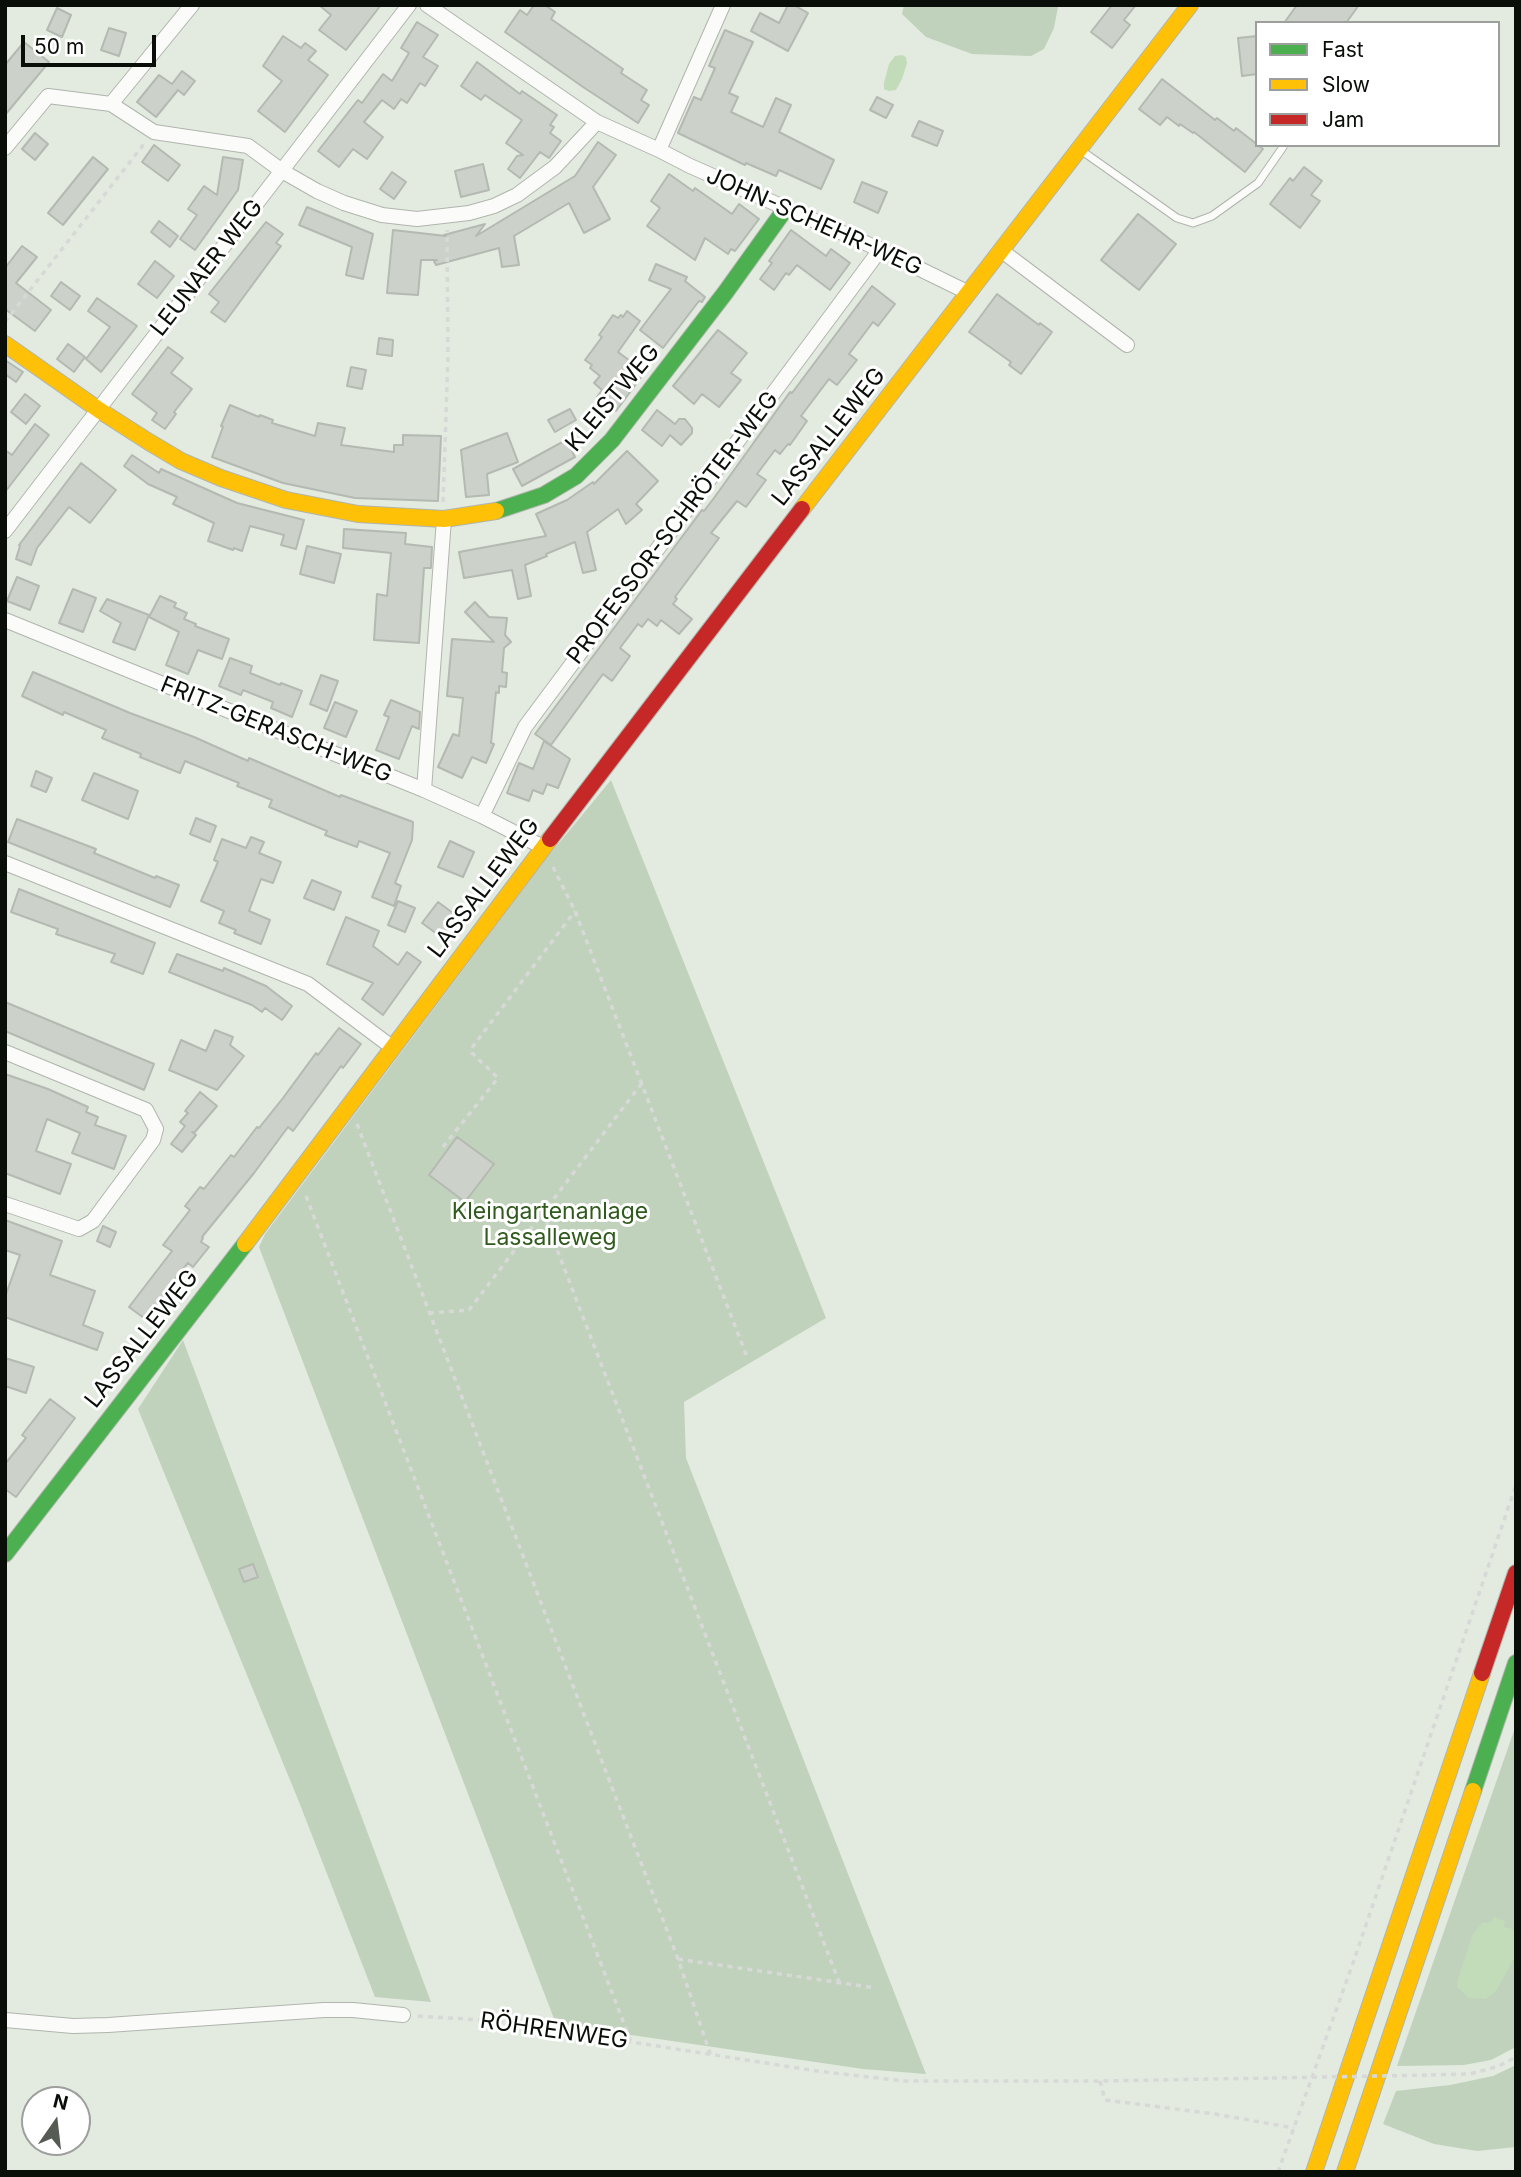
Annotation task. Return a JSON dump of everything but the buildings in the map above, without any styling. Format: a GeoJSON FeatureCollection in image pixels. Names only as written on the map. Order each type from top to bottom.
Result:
{"type":"FeatureCollection","features":[{"type":"Feature","properties":{"kind":"main road","name":"LASSALLEWEG"},"geometry":{"type":"LineString","coordinates":[[5,1553],[298,1174],[542,847],[1190,5]]}},
{"type":"Feature","properties":{"kind":"main road","name":"KLEISTWEG"},"geometry":{"type":"LineString","coordinates":[[5,344],[99,410],[181,461],[220,478],[286,500],[358,514],[444,519],[496,511],[544,495],[576,476],[612,440],[786,208]]}},
{"type":"Feature","properties":{"kind":"main road"},"geometry":{"type":"LineString","coordinates":[[1314,2172],[1516,1573]]}},
{"type":"Feature","properties":{"kind":"main road"},"geometry":{"type":"LineString","coordinates":[[1345,2172],[1516,1663]]}},
{"type":"Feature","properties":{"kind":"street","name":"LEUNAER WEG"},"geometry":{"type":"LineString","coordinates":[[5,531],[409,5]]}},
{"type":"Feature","properties":{"kind":"street","name":"JOHN-SCHEHR-WEG"},"geometry":{"type":"LineString","coordinates":[[427,5],[597,122],[969,293]]}},
{"type":"Feature","properties":{"kind":"street"},"geometry":{"type":"LineString","coordinates":[[660,150],[723,5]]}},
{"type":"Feature","properties":{"kind":"street"},"geometry":{"type":"LineString","coordinates":[[111,104],[189,6]]}},
{"type":"Feature","properties":{"kind":"street"},"geometry":{"type":"LineString","coordinates":[[5,148],[48,96],[111,104],[154,132],[248,146],[282,171],[317,191],[382,215],[417,219],[447,217],[494,206],[517,195],[555,167],[597,122]]}},
{"type":"Feature","properties":{"kind":"street","name":"PROFESSOR-SCHRÖTER-WEG"},"geometry":{"type":"LineString","coordinates":[[482,816],[525,727],[874,258],[878,249]]}},
{"type":"Feature","properties":{"kind":"street"},"geometry":{"type":"LineString","coordinates":[[1002,251],[1127,345]]}},
{"type":"Feature","properties":{"kind":"street"},"geometry":{"type":"LineString","coordinates":[[424,790],[444,519]]}},
{"type":"Feature","properties":{"kind":"street","name":"FRITZ-GERASCH-WEG"},"geometry":{"type":"LineString","coordinates":[[7,626],[424,790],[542,847]]}},
{"type":"Feature","properties":{"kind":"street"},"geometry":{"type":"LineString","coordinates":[[5,863],[308,984],[393,1048]]}},
{"type":"Feature","properties":{"kind":"street"},"geometry":{"type":"LineString","coordinates":[[5,1052],[146,1110],[156,1129],[153,1140],[93,1221],[79,1229],[5,1204]]}},
{"type":"Feature","properties":{"kind":"street"},"geometry":{"type":"LineString","coordinates":[[5,2020],[73,2026],[324,2010],[403,2015]]}},
{"type":"Feature","properties":{"kind":"lane"},"geometry":{"type":"LineString","coordinates":[[1079,148],[1177,218],[1193,223],[1212,216],[1258,183],[1282,147]]}},
{"type":"Feature","properties":{"kind":"path"},"geometry":{"type":"LineString","coordinates":[[5,322],[154,132]]}},
{"type":"Feature","properties":{"kind":"path"},"geometry":{"type":"LineString","coordinates":[[444,519],[448,357],[447,217]]}},
{"type":"Feature","properties":{"kind":"path"},"geometry":{"type":"LineString","coordinates":[[542,847],[575,911],[747,1357]]}},
{"type":"Feature","properties":{"kind":"path"},"geometry":{"type":"LineString","coordinates":[[443,1147],[498,1078],[472,1054],[471,1049],[575,911]]}},
{"type":"Feature","properties":{"kind":"path"},"geometry":{"type":"LineString","coordinates":[[429,1313],[469,1310],[642,1083]]}},
{"type":"Feature","properties":{"kind":"path"},"geometry":{"type":"LineString","coordinates":[[350,1105],[678,1959],[711,2056]]}},
{"type":"Feature","properties":{"kind":"path"},"geometry":{"type":"LineString","coordinates":[[298,1174],[631,2042]]}},
{"type":"Feature","properties":{"kind":"path"},"geometry":{"type":"LineString","coordinates":[[543,1213],[839,1982]]}},
{"type":"Feature","properties":{"kind":"path"},"geometry":{"type":"LineString","coordinates":[[1278,2172],[1516,1485]]}},
{"type":"Feature","properties":{"kind":"path"},"geometry":{"type":"LineString","coordinates":[[678,1959],[876,1989]]}},
{"type":"Feature","properties":{"kind":"path","name":"RÖHRENWEG"},"geometry":{"type":"LineString","coordinates":[[403,2015],[497,2021],[860,2078],[904,2081],[1100,2081],[1470,2074],[1499,2066],[1516,2057]]}},
{"type":"Feature","properties":{"kind":"path"},"geometry":{"type":"LineString","coordinates":[[1100,2081],[1105,2100],[1215,2113],[1295,2129]]}},
{"type":"Feature","properties":{"kind":"green space"},"geometry":{"type":"Polygon","coordinates":[[[904,5],[1058,7],[1054,28],[1044,49],[1031,56],[972,54],[926,37],[902,14],[904,5]]]}},
{"type":"Feature","properties":{"kind":"green space","name":"Kleingartenanlage Lassalleweg"},"geometry":{"type":"Polygon","coordinates":[[[611,780],[826,1318],[684,1402],[686,1458],[926,2074],[863,2069],[556,2024],[259,1247],[265,1234],[550,854],[611,780]]]}},
{"type":"Feature","properties":{"kind":"green space"},"geometry":{"type":"Polygon","coordinates":[[[183,1340],[431,2002],[375,1997],[299,1802],[138,1409],[183,1340]]]}},
{"type":"Feature","properties":{"kind":"green space"},"geometry":{"type":"Polygon","coordinates":[[[1516,1725],[1516,2047],[1491,2060],[1464,2065],[1397,2066],[1516,1725]]]}},
{"type":"Feature","properties":{"kind":"green space"},"geometry":{"type":"Polygon","coordinates":[[[1516,2065],[1516,2147],[1477,2151],[1434,2144],[1383,2124],[1396,2091],[1450,2085],[1493,2076],[1516,2065]]]}},
{"type":"Feature","properties":{"kind":"shaded area"},"geometry":{"type":"Polygon","coordinates":[[[895,56],[906,57],[907,63],[902,79],[896,90],[884,89],[889,64],[895,56]]]}},
{"type":"Feature","properties":{"kind":"shaded area"},"geometry":{"type":"Polygon","coordinates":[[[1494,1917],[1505,1921],[1504,1927],[1516,1932],[1515,1957],[1496,1991],[1486,1999],[1469,1998],[1457,1987],[1458,1979],[1473,1934],[1482,1923],[1491,1922],[1494,1917]]]}},
{"type":"Feature","properties":{"kind":"traffic: fast"},"geometry":{"type":"LineString","coordinates":[[496,511],[544,495],[576,476],[612,440],[725,293],[786,208]]}},
{"type":"Feature","properties":{"kind":"traffic: fast"},"geometry":{"type":"LineString","coordinates":[[5,1554],[245,1244]]}},
{"type":"Feature","properties":{"kind":"traffic: fast"},"geometry":{"type":"LineString","coordinates":[[1473,1791],[1516,1663]]}},
{"type":"Feature","properties":{"kind":"traffic: slow"},"geometry":{"type":"LineString","coordinates":[[802,509],[1190,5]]}},
{"type":"Feature","properties":{"kind":"traffic: slow"},"geometry":{"type":"LineString","coordinates":[[5,344],[149,442],[181,461],[221,478],[286,500],[358,514],[444,519],[496,511]]}},
{"type":"Feature","properties":{"kind":"traffic: slow"},"geometry":{"type":"LineString","coordinates":[[245,1244],[550,839]]}},
{"type":"Feature","properties":{"kind":"traffic: slow"},"geometry":{"type":"LineString","coordinates":[[1314,2172],[1482,1673]]}},
{"type":"Feature","properties":{"kind":"traffic: slow"},"geometry":{"type":"LineString","coordinates":[[1345,2172],[1473,1791]]}},
{"type":"Feature","properties":{"kind":"traffic: jam"},"geometry":{"type":"LineString","coordinates":[[550,839],[802,509]]}},
{"type":"Feature","properties":{"kind":"traffic: jam"},"geometry":{"type":"LineString","coordinates":[[1482,1673],[1516,1573]]}}]}
